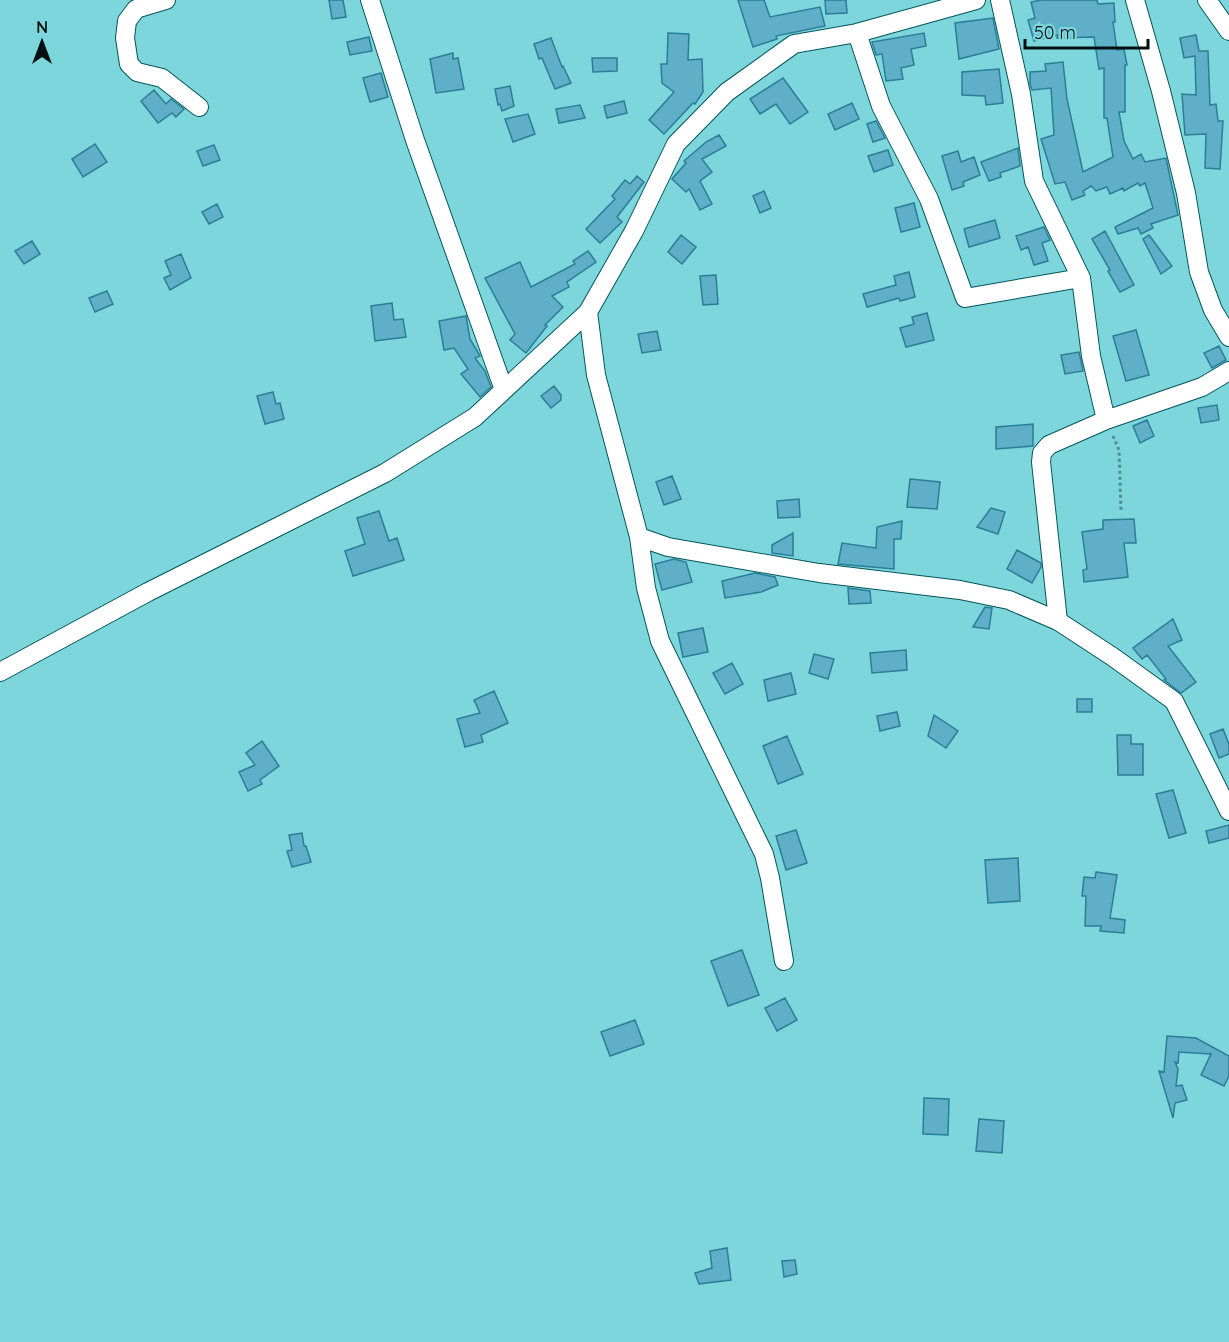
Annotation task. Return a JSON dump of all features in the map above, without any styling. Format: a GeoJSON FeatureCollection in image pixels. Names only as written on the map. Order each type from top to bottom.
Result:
{"type":"FeatureCollection","features":[{"type":"Feature","properties":{"kind":"street"},"geometry":{"type":"LineString","coordinates":[[166,0],[136,9],[127,21],[125,38],[129,64],[137,72],[162,78],[199,107]]}},
{"type":"Feature","properties":{"kind":"street"},"geometry":{"type":"LineString","coordinates":[[370,0],[415,140],[504,390]]}},
{"type":"Feature","properties":{"kind":"street"},"geometry":{"type":"LineString","coordinates":[[0,672],[148,592],[386,473],[476,417],[588,312],[634,231],[676,144],[727,92],[794,44],[857,33],[976,0]]}},
{"type":"Feature","properties":{"kind":"street"},"geometry":{"type":"LineString","coordinates":[[1000,0],[1021,94],[1034,181],[1081,278],[1091,356],[1106,420]]}},
{"type":"Feature","properties":{"kind":"street"},"geometry":{"type":"LineString","coordinates":[[1135,0],[1161,91],[1186,193],[1199,272],[1213,310],[1229,337]]}},
{"type":"Feature","properties":{"kind":"street"},"geometry":{"type":"LineString","coordinates":[[1208,0],[1229,10]]}},
{"type":"Feature","properties":{"kind":"street"},"geometry":{"type":"LineString","coordinates":[[1208,0],[1229,31]]}},
{"type":"Feature","properties":{"kind":"street"},"geometry":{"type":"LineString","coordinates":[[857,33],[881,106],[929,199],[965,298],[1081,278]]}},
{"type":"Feature","properties":{"kind":"street"},"geometry":{"type":"LineString","coordinates":[[588,312],[596,375],[639,537],[646,588],[660,641],[764,854],[784,961]]}},
{"type":"Feature","properties":{"kind":"street"},"geometry":{"type":"LineString","coordinates":[[1058,621],[1041,462],[1042,453],[1049,445],[1106,420],[1202,387],[1229,371]]}},
{"type":"Feature","properties":{"kind":"street"},"geometry":{"type":"LineString","coordinates":[[639,537],[668,547],[819,573],[960,590],[1009,600],[1058,621],[1174,701],[1229,811]]}},
{"type":"Feature","properties":{"kind":"path"},"geometry":{"type":"LineString","coordinates":[[1106,420],[1119,450],[1121,511]]}},
{"type":"Feature","properties":{"kind":"building"},"geometry":{"type":"Polygon","coordinates":[[[329,0],[343,0],[346,17],[332,19],[329,0]]]}},
{"type":"Feature","properties":{"kind":"building"},"geometry":{"type":"Polygon","coordinates":[[[738,0],[764,0],[770,17],[820,7],[825,26],[776,36],[777,39],[753,47],[738,0]]]}},
{"type":"Feature","properties":{"kind":"building"},"geometry":{"type":"Polygon","coordinates":[[[825,0],[846,0],[847,13],[826,14],[825,0]]]}},
{"type":"Feature","properties":{"kind":"building"},"geometry":{"type":"Polygon","coordinates":[[[1097,0],[1098,4],[1114,3],[1115,22],[1113,22],[1117,50],[1124,49],[1127,65],[1125,65],[1125,112],[1119,112],[1124,141],[1133,159],[1141,154],[1145,162],[1166,158],[1178,215],[1151,224],[1153,228],[1141,234],[1138,228],[1118,234],[1115,227],[1153,208],[1145,183],[1140,186],[1138,183],[1124,191],[1123,188],[1110,194],[1107,187],[1096,191],[1091,186],[1083,191],[1085,195],[1072,200],[1065,182],[1055,184],[1041,139],[1054,135],[1051,88],[1032,90],[1030,84],[1030,72],[1046,71],[1045,64],[1063,62],[1067,99],[1083,172],[1113,157],[1107,118],[1104,118],[1104,68],[1099,69],[1094,37],[1057,38],[1058,35],[1034,41],[1028,20],[1035,18],[1031,2],[1097,0]]]}},
{"type":"Feature","properties":{"kind":"building"},"geometry":{"type":"Polygon","coordinates":[[[993,18],[999,49],[959,59],[955,23],[993,18]]]}},
{"type":"Feature","properties":{"kind":"building"},"geometry":{"type":"Polygon","coordinates":[[[668,33],[689,34],[688,60],[702,59],[703,92],[695,104],[693,103],[664,134],[649,120],[674,92],[662,83],[661,64],[667,64],[668,33]]]}},
{"type":"Feature","properties":{"kind":"building"},"geometry":{"type":"Polygon","coordinates":[[[924,33],[926,46],[911,49],[914,65],[901,68],[903,79],[886,81],[882,54],[876,55],[872,42],[924,33]]]}},
{"type":"Feature","properties":{"kind":"building"},"geometry":{"type":"Polygon","coordinates":[[[1196,35],[1199,51],[1208,51],[1210,105],[1216,104],[1218,121],[1223,121],[1220,169],[1205,168],[1206,134],[1185,135],[1182,94],[1196,95],[1195,56],[1184,58],[1180,38],[1196,35]]]}},
{"type":"Feature","properties":{"kind":"building"},"geometry":{"type":"Polygon","coordinates":[[[369,37],[372,51],[350,55],[347,42],[369,37]]]}},
{"type":"Feature","properties":{"kind":"building"},"geometry":{"type":"Polygon","coordinates":[[[551,38],[571,83],[555,89],[542,58],[539,59],[534,44],[551,38]]]}},
{"type":"Feature","properties":{"kind":"building"},"geometry":{"type":"Polygon","coordinates":[[[453,53],[453,59],[458,58],[464,89],[436,93],[430,59],[453,53]]]}},
{"type":"Feature","properties":{"kind":"building"},"geometry":{"type":"Polygon","coordinates":[[[592,58],[617,58],[617,71],[593,72],[592,58]]]}},
{"type":"Feature","properties":{"kind":"building"},"geometry":{"type":"Polygon","coordinates":[[[999,69],[1003,103],[986,105],[985,96],[962,95],[962,72],[999,69]]]}},
{"type":"Feature","properties":{"kind":"building"},"geometry":{"type":"Polygon","coordinates":[[[381,73],[388,97],[370,102],[363,78],[381,73]]]}},
{"type":"Feature","properties":{"kind":"building"},"geometry":{"type":"Polygon","coordinates":[[[783,78],[808,112],[790,124],[776,104],[760,114],[750,99],[783,78]]]}},
{"type":"Feature","properties":{"kind":"building"},"geometry":{"type":"Polygon","coordinates":[[[510,86],[514,106],[502,111],[500,104],[498,105],[495,89],[510,86]]]}},
{"type":"Feature","properties":{"kind":"building"},"geometry":{"type":"Polygon","coordinates":[[[154,90],[166,104],[171,99],[184,109],[176,117],[172,113],[158,123],[141,101],[154,90]]]}},
{"type":"Feature","properties":{"kind":"building"},"geometry":{"type":"Polygon","coordinates":[[[624,101],[627,113],[607,118],[604,106],[624,101]]]}},
{"type":"Feature","properties":{"kind":"building"},"geometry":{"type":"Polygon","coordinates":[[[852,103],[859,119],[835,130],[828,114],[852,103]]]}},
{"type":"Feature","properties":{"kind":"building"},"geometry":{"type":"Polygon","coordinates":[[[580,105],[585,118],[559,123],[556,109],[580,105]]]}},
{"type":"Feature","properties":{"kind":"building"},"geometry":{"type":"Polygon","coordinates":[[[528,114],[535,134],[513,142],[505,119],[528,114]]]}},
{"type":"Feature","properties":{"kind":"building"},"geometry":{"type":"Polygon","coordinates":[[[876,121],[885,138],[873,142],[867,124],[876,121]]]}},
{"type":"Feature","properties":{"kind":"building"},"geometry":{"type":"Polygon","coordinates":[[[719,135],[726,146],[702,159],[712,172],[700,181],[712,204],[700,210],[689,189],[686,192],[672,179],[686,163],[684,161],[706,142],[719,135]]]}},
{"type":"Feature","properties":{"kind":"building"},"geometry":{"type":"Polygon","coordinates":[[[95,144],[107,162],[83,177],[72,159],[95,144]]]}},
{"type":"Feature","properties":{"kind":"building"},"geometry":{"type":"Polygon","coordinates":[[[214,145],[220,160],[203,166],[197,151],[214,145]]]}},
{"type":"Feature","properties":{"kind":"building"},"geometry":{"type":"Polygon","coordinates":[[[1018,148],[1020,166],[1000,173],[1001,177],[989,181],[981,162],[1018,148]]]}},
{"type":"Feature","properties":{"kind":"building"},"geometry":{"type":"Polygon","coordinates":[[[888,150],[893,165],[874,172],[868,156],[888,150]]]}},
{"type":"Feature","properties":{"kind":"building"},"geometry":{"type":"Polygon","coordinates":[[[958,151],[961,162],[974,157],[980,175],[963,182],[964,186],[952,190],[942,156],[958,151]]]}},
{"type":"Feature","properties":{"kind":"building"},"geometry":{"type":"Polygon","coordinates":[[[637,176],[644,182],[617,217],[622,222],[600,243],[586,229],[615,199],[612,196],[625,180],[630,184],[637,176]]]}},
{"type":"Feature","properties":{"kind":"building"},"geometry":{"type":"Polygon","coordinates":[[[764,191],[771,208],[760,213],[753,196],[764,191]]]}},
{"type":"Feature","properties":{"kind":"building"},"geometry":{"type":"Polygon","coordinates":[[[914,203],[920,227],[901,232],[895,208],[914,203]]]}},
{"type":"Feature","properties":{"kind":"building"},"geometry":{"type":"Polygon","coordinates":[[[217,204],[223,217],[209,224],[202,212],[217,204]]]}},
{"type":"Feature","properties":{"kind":"building"},"geometry":{"type":"Polygon","coordinates":[[[995,220],[1000,238],[969,247],[964,229],[995,220]]]}},
{"type":"Feature","properties":{"kind":"building"},"geometry":{"type":"Polygon","coordinates":[[[1044,227],[1050,240],[1042,243],[1048,261],[1034,265],[1028,247],[1021,250],[1016,236],[1044,227]]]}},
{"type":"Feature","properties":{"kind":"building"},"geometry":{"type":"Polygon","coordinates":[[[1105,231],[1134,285],[1120,292],[1092,239],[1105,231]]]}},
{"type":"Feature","properties":{"kind":"building"},"geometry":{"type":"Polygon","coordinates":[[[681,235],[696,247],[682,264],[668,252],[681,235]]]}},
{"type":"Feature","properties":{"kind":"building"},"geometry":{"type":"Polygon","coordinates":[[[1149,235],[1172,266],[1161,274],[1143,239],[1149,235]]]}},
{"type":"Feature","properties":{"kind":"building"},"geometry":{"type":"Polygon","coordinates":[[[32,241],[40,254],[24,264],[15,251],[32,241]]]}},
{"type":"Feature","properties":{"kind":"building"},"geometry":{"type":"Polygon","coordinates":[[[588,251],[596,262],[567,282],[569,287],[552,296],[563,307],[545,325],[547,326],[526,353],[510,340],[515,334],[485,278],[520,262],[531,287],[575,264],[573,261],[588,251]]]}},
{"type":"Feature","properties":{"kind":"building"},"geometry":{"type":"Polygon","coordinates":[[[181,254],[191,278],[170,290],[164,278],[171,275],[165,261],[181,254]]]}},
{"type":"Feature","properties":{"kind":"building"},"geometry":{"type":"Polygon","coordinates":[[[909,272],[915,297],[900,301],[899,298],[867,307],[863,294],[896,285],[894,276],[909,272]]]}},
{"type":"Feature","properties":{"kind":"building"},"geometry":{"type":"Polygon","coordinates":[[[716,275],[718,304],[703,305],[700,276],[716,275]]]}},
{"type":"Feature","properties":{"kind":"building"},"geometry":{"type":"Polygon","coordinates":[[[107,291],[113,304],[95,312],[89,298],[107,291]]]}},
{"type":"Feature","properties":{"kind":"building"},"geometry":{"type":"Polygon","coordinates":[[[392,303],[394,320],[403,319],[406,337],[375,341],[371,306],[392,303]]]}},
{"type":"Feature","properties":{"kind":"building"},"geometry":{"type":"Polygon","coordinates":[[[927,313],[934,340],[906,347],[900,328],[914,324],[912,317],[927,313]]]}},
{"type":"Feature","properties":{"kind":"building"},"geometry":{"type":"Polygon","coordinates":[[[466,316],[470,339],[480,356],[475,358],[485,371],[491,387],[480,397],[461,374],[468,369],[454,348],[444,350],[439,321],[466,316]]]}},
{"type":"Feature","properties":{"kind":"building"},"geometry":{"type":"Polygon","coordinates":[[[1136,330],[1149,375],[1126,381],[1113,336],[1136,330]]]}},
{"type":"Feature","properties":{"kind":"building"},"geometry":{"type":"Polygon","coordinates":[[[657,331],[661,350],[642,353],[638,334],[657,331]]]}},
{"type":"Feature","properties":{"kind":"building"},"geometry":{"type":"Polygon","coordinates":[[[1219,346],[1226,360],[1212,368],[1204,353],[1219,346]]]}},
{"type":"Feature","properties":{"kind":"building"},"geometry":{"type":"Polygon","coordinates":[[[1079,352],[1083,371],[1065,374],[1061,355],[1079,352]]]}},
{"type":"Feature","properties":{"kind":"building"},"geometry":{"type":"Polygon","coordinates":[[[554,386],[561,395],[561,400],[551,408],[541,396],[554,386]]]}},
{"type":"Feature","properties":{"kind":"building"},"geometry":{"type":"Polygon","coordinates":[[[273,392],[276,404],[280,403],[284,419],[265,424],[257,396],[273,392]]]}},
{"type":"Feature","properties":{"kind":"building"},"geometry":{"type":"Polygon","coordinates":[[[1217,405],[1219,420],[1201,423],[1198,408],[1217,405]]]}},
{"type":"Feature","properties":{"kind":"building"},"geometry":{"type":"Polygon","coordinates":[[[1147,420],[1154,436],[1140,443],[1133,426],[1147,420]]]}},
{"type":"Feature","properties":{"kind":"building"},"geometry":{"type":"Polygon","coordinates":[[[1033,424],[1033,446],[996,449],[996,427],[1033,424]]]}},
{"type":"Feature","properties":{"kind":"building"},"geometry":{"type":"Polygon","coordinates":[[[672,476],[681,499],[664,505],[656,482],[672,476]]]}},
{"type":"Feature","properties":{"kind":"building"},"geometry":{"type":"Polygon","coordinates":[[[910,479],[940,482],[937,509],[907,507],[910,479]]]}},
{"type":"Feature","properties":{"kind":"building"},"geometry":{"type":"Polygon","coordinates":[[[799,499],[800,517],[778,518],[777,501],[799,499]]]}},
{"type":"Feature","properties":{"kind":"building"},"geometry":{"type":"Polygon","coordinates":[[[991,508],[1005,512],[998,534],[977,527],[991,508]]]}},
{"type":"Feature","properties":{"kind":"building"},"geometry":{"type":"Polygon","coordinates":[[[379,511],[389,541],[397,538],[404,560],[353,576],[345,551],[365,544],[357,518],[379,511]]]}},
{"type":"Feature","properties":{"kind":"building"},"geometry":{"type":"Polygon","coordinates":[[[1134,519],[1136,543],[1124,543],[1128,577],[1084,582],[1083,570],[1087,569],[1082,532],[1103,529],[1103,520],[1134,519]]]}},
{"type":"Feature","properties":{"kind":"building"},"geometry":{"type":"Polygon","coordinates":[[[902,521],[901,539],[894,539],[894,569],[838,564],[842,543],[876,548],[877,527],[902,521]]]}},
{"type":"Feature","properties":{"kind":"building"},"geometry":{"type":"Polygon","coordinates":[[[793,533],[793,556],[772,553],[772,545],[793,533]]]}},
{"type":"Feature","properties":{"kind":"building"},"geometry":{"type":"Polygon","coordinates":[[[1017,550],[1041,563],[1032,583],[1007,569],[1017,550]]]}},
{"type":"Feature","properties":{"kind":"building"},"geometry":{"type":"Polygon","coordinates":[[[674,559],[686,562],[692,582],[662,590],[655,564],[674,559]]]}},
{"type":"Feature","properties":{"kind":"building"},"geometry":{"type":"Polygon","coordinates":[[[755,573],[775,577],[778,585],[761,592],[725,598],[722,581],[755,573]]]}},
{"type":"Feature","properties":{"kind":"building"},"geometry":{"type":"Polygon","coordinates":[[[848,588],[870,591],[871,603],[849,604],[848,588]]]}},
{"type":"Feature","properties":{"kind":"building"},"geometry":{"type":"Polygon","coordinates":[[[985,607],[992,608],[989,629],[973,627],[985,607]]]}},
{"type":"Feature","properties":{"kind":"building"},"geometry":{"type":"Polygon","coordinates":[[[1173,619],[1182,640],[1168,646],[1196,682],[1181,693],[1164,680],[1166,679],[1147,655],[1142,659],[1133,648],[1173,619]]]}},
{"type":"Feature","properties":{"kind":"building"},"geometry":{"type":"Polygon","coordinates":[[[703,628],[708,652],[683,657],[678,633],[703,628]]]}},
{"type":"Feature","properties":{"kind":"building"},"geometry":{"type":"Polygon","coordinates":[[[906,650],[907,670],[872,673],[870,653],[906,650]]]}},
{"type":"Feature","properties":{"kind":"building"},"geometry":{"type":"Polygon","coordinates":[[[814,654],[834,659],[828,679],[809,673],[814,654]]]}},
{"type":"Feature","properties":{"kind":"building"},"geometry":{"type":"Polygon","coordinates":[[[732,663],[743,684],[725,694],[713,673],[732,663]]]}},
{"type":"Feature","properties":{"kind":"building"},"geometry":{"type":"Polygon","coordinates":[[[791,673],[796,694],[768,701],[764,680],[791,673]]]}},
{"type":"Feature","properties":{"kind":"building"},"geometry":{"type":"Polygon","coordinates":[[[494,691],[508,723],[481,735],[483,742],[465,747],[457,719],[480,713],[474,700],[494,691]]]}},
{"type":"Feature","properties":{"kind":"building"},"geometry":{"type":"Polygon","coordinates":[[[1077,699],[1092,699],[1092,712],[1077,712],[1077,699]]]}},
{"type":"Feature","properties":{"kind":"building"},"geometry":{"type":"Polygon","coordinates":[[[897,712],[900,726],[880,731],[877,716],[897,712]]]}},
{"type":"Feature","properties":{"kind":"building"},"geometry":{"type":"Polygon","coordinates":[[[934,715],[958,731],[946,748],[928,736],[934,715]]]}},
{"type":"Feature","properties":{"kind":"building"},"geometry":{"type":"Polygon","coordinates":[[[1223,729],[1229,744],[1229,754],[1219,758],[1210,734],[1223,729]]]}},
{"type":"Feature","properties":{"kind":"building"},"geometry":{"type":"Polygon","coordinates":[[[1117,735],[1131,735],[1131,744],[1143,744],[1143,775],[1118,775],[1117,735]]]}},
{"type":"Feature","properties":{"kind":"building"},"geometry":{"type":"Polygon","coordinates":[[[787,736],[803,774],[778,784],[763,746],[787,736]]]}},
{"type":"Feature","properties":{"kind":"building"},"geometry":{"type":"Polygon","coordinates":[[[262,741],[279,766],[260,780],[262,784],[248,791],[239,772],[255,765],[246,753],[262,741]]]}},
{"type":"Feature","properties":{"kind":"building"},"geometry":{"type":"Polygon","coordinates":[[[1173,790],[1186,833],[1169,838],[1156,794],[1173,790]]]}},
{"type":"Feature","properties":{"kind":"building"},"geometry":{"type":"Polygon","coordinates":[[[1229,825],[1229,838],[1209,843],[1206,831],[1229,825]]]}},
{"type":"Feature","properties":{"kind":"building"},"geometry":{"type":"Polygon","coordinates":[[[796,830],[807,863],[786,870],[776,836],[796,830]]]}},
{"type":"Feature","properties":{"kind":"building"},"geometry":{"type":"Polygon","coordinates":[[[302,833],[304,846],[306,846],[311,862],[292,867],[287,851],[292,850],[289,835],[302,833]]]}},
{"type":"Feature","properties":{"kind":"building"},"geometry":{"type":"Polygon","coordinates":[[[1018,858],[1020,901],[988,903],[985,860],[1018,858]]]}},
{"type":"Feature","properties":{"kind":"building"},"geometry":{"type":"Polygon","coordinates":[[[1096,872],[1117,875],[1110,918],[1125,920],[1124,933],[1100,931],[1101,926],[1085,926],[1086,896],[1082,896],[1084,877],[1095,878],[1096,872]]]}},
{"type":"Feature","properties":{"kind":"building"},"geometry":{"type":"Polygon","coordinates":[[[742,950],[759,995],[728,1006],[711,961],[742,950]]]}},
{"type":"Feature","properties":{"kind":"building"},"geometry":{"type":"Polygon","coordinates":[[[785,998],[797,1020],[777,1031],[765,1008],[785,998]]]}},
{"type":"Feature","properties":{"kind":"building"},"geometry":{"type":"Polygon","coordinates":[[[635,1020],[644,1044],[610,1056],[601,1032],[635,1020]]]}},
{"type":"Feature","properties":{"kind":"building"},"geometry":{"type":"Polygon","coordinates":[[[1167,1036],[1196,1038],[1229,1056],[1229,1076],[1224,1086],[1201,1075],[1211,1054],[1179,1052],[1178,1063],[1175,1062],[1178,1069],[1176,1086],[1182,1085],[1187,1100],[1175,1103],[1173,1118],[1159,1071],[1164,1072],[1167,1036]]]}},
{"type":"Feature","properties":{"kind":"building"},"geometry":{"type":"Polygon","coordinates":[[[924,1098],[949,1099],[948,1135],[923,1134],[924,1098]]]}},
{"type":"Feature","properties":{"kind":"building"},"geometry":{"type":"Polygon","coordinates":[[[979,1119],[1004,1121],[1002,1153],[976,1151],[979,1119]]]}},
{"type":"Feature","properties":{"kind":"building"},"geometry":{"type":"Polygon","coordinates":[[[727,1248],[731,1280],[699,1284],[695,1273],[712,1268],[710,1251],[727,1248]]]}},
{"type":"Feature","properties":{"kind":"building"},"geometry":{"type":"Polygon","coordinates":[[[795,1260],[797,1274],[784,1277],[782,1261],[795,1260]]]}}]}
